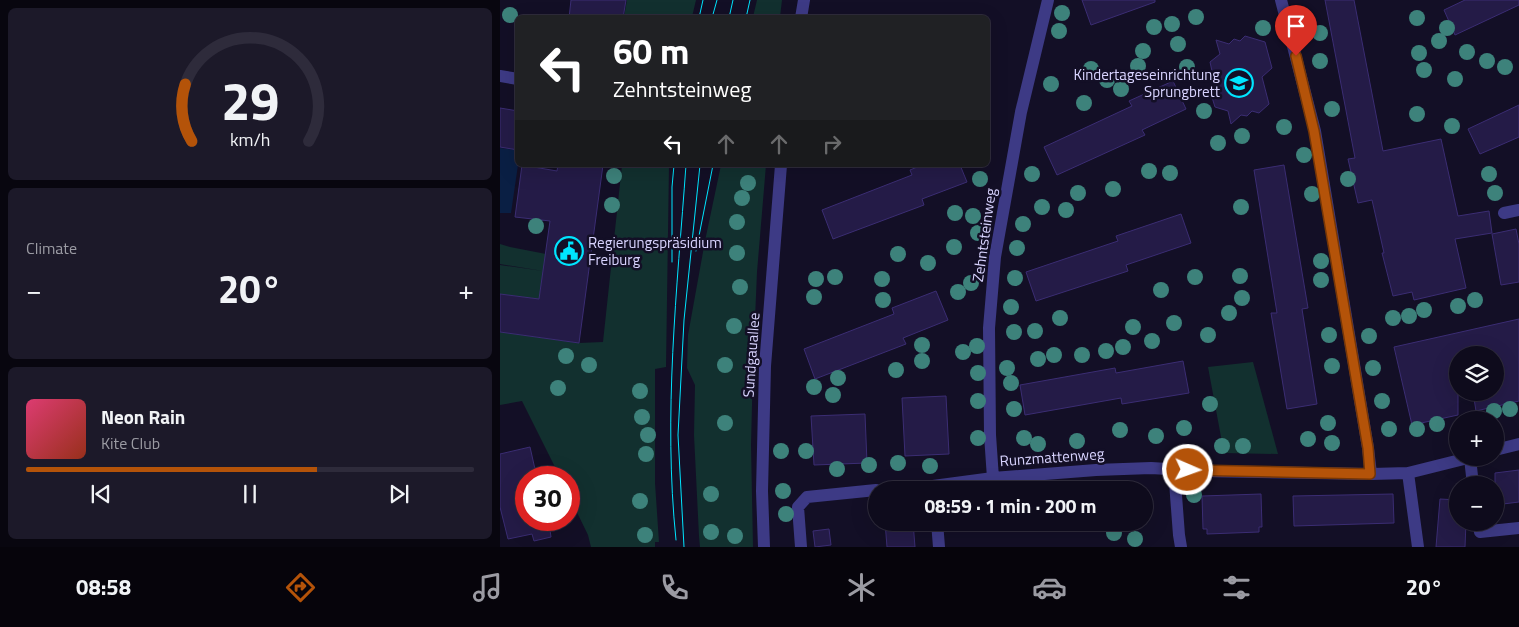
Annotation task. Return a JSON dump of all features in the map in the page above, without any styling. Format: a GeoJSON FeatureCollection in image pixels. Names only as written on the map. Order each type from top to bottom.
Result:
{"type":"FeatureCollection","features":[{"type":"Feature","properties":{"kind":"street"},"geometry":{"type":"LineString","coordinates":[[802,15],[804,0]]}},
{"type":"Feature","properties":{"kind":"street","name":"Zehntsteinweg"},"geometry":{"type":"LineString","coordinates":[[994,478],[990,435],[989,328],[995,256],[1021,112],[1048,0]]}},
{"type":"Feature","properties":{"kind":"street"},"geometry":{"type":"LineString","coordinates":[[1281,0],[1314,131],[1368,448],[1370,474]]}},
{"type":"Feature","properties":{"kind":"street"},"geometry":{"type":"LineString","coordinates":[[500,76],[515,78]]}},
{"type":"Feature","properties":{"kind":"street","name":"Sundgauallee"},"geometry":{"type":"LineString","coordinates":[[764,547],[762,491],[765,366],[781,167]]}},
{"type":"Feature","properties":{"kind":"street"},"geometry":{"type":"LineString","coordinates":[[1504,213],[1519,210]]}},
{"type":"Feature","properties":{"kind":"street"},"geometry":{"type":"LineString","coordinates":[[1504,448],[1519,444]]}},
{"type":"Feature","properties":{"kind":"street","name":"Runzmattenweg"},"geometry":{"type":"LineString","coordinates":[[976,481],[1096,470],[1151,468],[1370,474],[1408,473],[1449,463]]}},
{"type":"Feature","properties":{"kind":"street"},"geometry":{"type":"LineString","coordinates":[[1174,469],[1181,547]]}},
{"type":"Feature","properties":{"kind":"street"},"geometry":{"type":"LineString","coordinates":[[1408,473],[1418,547]]}},
{"type":"Feature","properties":{"kind":"street"},"geometry":{"type":"LineString","coordinates":[[801,547],[798,508],[807,497],[868,491]]}},
{"type":"Feature","properties":{"kind":"street"},"geometry":{"type":"LineString","coordinates":[[1504,530],[1519,528]]}},
{"type":"Feature","properties":{"kind":"street"},"geometry":{"type":"LineString","coordinates":[[938,531],[939,547]]}},
{"type":"Feature","properties":{"kind":"green space"},"geometry":{"type":"Polygon","coordinates":[[[627,0],[696,0],[692,15],[624,15],[627,0]]]}},
{"type":"Feature","properties":{"kind":"green space"},"geometry":{"type":"Polygon","coordinates":[[[757,0],[782,0],[780,15],[753,15],[757,0]]]}},
{"type":"Feature","properties":{"kind":"green space"},"geometry":{"type":"Polygon","coordinates":[[[622,167],[669,167],[666,367],[655,369],[655,483],[659,542],[655,542],[655,547],[591,547],[588,535],[580,519],[580,466],[554,466],[522,401],[500,405],[500,332],[579,343],[603,342],[622,167]]]}},
{"type":"Feature","properties":{"kind":"green space"},"geometry":{"type":"Polygon","coordinates":[[[721,167],[766,167],[757,272],[753,366],[751,445],[753,547],[700,547],[694,435],[695,385],[687,368],[688,335],[721,167]]]}},
{"type":"Feature","properties":{"kind":"green space"},"geometry":{"type":"Polygon","coordinates":[[[500,244],[546,254],[543,271],[500,264],[500,244]]]}},
{"type":"Feature","properties":{"kind":"green space"},"geometry":{"type":"Polygon","coordinates":[[[500,265],[543,271],[539,299],[500,294],[500,265]]]}},
{"type":"Feature","properties":{"kind":"green space"},"geometry":{"type":"Polygon","coordinates":[[[1253,362],[1278,454],[1224,453],[1208,367],[1253,362]]]}},
{"type":"Feature","properties":{"kind":"water"},"geometry":{"type":"Polygon","coordinates":[[[500,148],[515,150],[515,167],[518,167],[511,213],[500,213],[500,148]]]}},
{"type":"Feature","properties":{"kind":"building"},"geometry":{"type":"Polygon","coordinates":[[[571,0],[626,0],[624,15],[569,15],[571,0]]]}},
{"type":"Feature","properties":{"kind":"building"},"geometry":{"type":"Polygon","coordinates":[[[1082,0],[1155,0],[1155,2],[1091,25],[1082,0]]]}},
{"type":"Feature","properties":{"kind":"building"},"geometry":{"type":"Polygon","coordinates":[[[1325,0],[1354,0],[1383,151],[1441,139],[1458,216],[1489,211],[1492,233],[1455,239],[1466,288],[1414,300],[1412,292],[1393,296],[1382,253],[1384,253],[1372,200],[1358,203],[1348,159],[1355,158],[1325,0]]]}},
{"type":"Feature","properties":{"kind":"building"},"geometry":{"type":"Polygon","coordinates":[[[1465,0],[1519,0],[1519,5],[1455,35],[1444,10],[1465,0]]]}},
{"type":"Feature","properties":{"kind":"building","name":"Kindertageseinrichtung Sprungbrett"},"geometry":{"type":"Polygon","coordinates":[[[1245,36],[1265,42],[1272,68],[1262,77],[1269,104],[1259,113],[1252,111],[1247,116],[1241,115],[1231,124],[1228,111],[1215,107],[1211,94],[1216,89],[1210,62],[1220,54],[1216,40],[1229,44],[1234,39],[1240,41],[1245,36]]]}},
{"type":"Feature","properties":{"kind":"building"},"geometry":{"type":"Polygon","coordinates":[[[1173,81],[1186,109],[1142,130],[1145,135],[1057,175],[1044,147],[1132,106],[1129,101],[1173,81]]]}},
{"type":"Feature","properties":{"kind":"building"},"geometry":{"type":"Polygon","coordinates":[[[1519,105],[1519,137],[1480,154],[1468,129],[1519,105]]]}},
{"type":"Feature","properties":{"kind":"building"},"geometry":{"type":"Polygon","coordinates":[[[500,108],[515,110],[515,150],[500,147],[500,108]]]}},
{"type":"Feature","properties":{"kind":"building"},"geometry":{"type":"Polygon","coordinates":[[[1284,165],[1308,308],[1302,309],[1317,404],[1287,409],[1271,313],[1277,313],[1254,170],[1284,165]]]}},
{"type":"Feature","properties":{"kind":"building","name":"Regierungspräsidium Freiburg"},"geometry":{"type":"Polygon","coordinates":[[[522,167],[557,171],[558,167],[603,167],[579,343],[500,332],[500,294],[539,299],[550,221],[515,217],[522,167]]]}},
{"type":"Feature","properties":{"kind":"building"},"geometry":{"type":"Polygon","coordinates":[[[917,167],[961,167],[967,182],[922,199],[924,205],[833,239],[822,210],[912,175],[910,170],[917,167]]]}},
{"type":"Feature","properties":{"kind":"building"},"geometry":{"type":"Polygon","coordinates":[[[1181,214],[1191,243],[1126,265],[1128,271],[1036,301],[1026,272],[1118,241],[1116,236],[1181,214]]]}},
{"type":"Feature","properties":{"kind":"building"},"geometry":{"type":"Polygon","coordinates":[[[1516,229],[1519,244],[1519,282],[1501,285],[1492,234],[1516,229]]]}},
{"type":"Feature","properties":{"kind":"building"},"geometry":{"type":"Polygon","coordinates":[[[936,291],[948,320],[903,338],[906,344],[815,379],[804,349],[894,314],[892,308],[936,291]]]}},
{"type":"Feature","properties":{"kind":"building"},"geometry":{"type":"Polygon","coordinates":[[[1519,319],[1519,401],[1476,411],[1474,401],[1504,401],[1504,346],[1449,346],[1449,401],[1458,401],[1458,411],[1449,411],[1449,417],[1412,425],[1394,347],[1519,319]]]}},
{"type":"Feature","properties":{"kind":"building"},"geometry":{"type":"Polygon","coordinates":[[[1183,361],[1189,393],[1122,404],[1121,398],[1025,415],[1020,385],[1115,368],[1116,373],[1183,361]]]}},
{"type":"Feature","properties":{"kind":"building"},"geometry":{"type":"Polygon","coordinates":[[[946,396],[949,454],[905,456],[902,398],[946,396]]]}},
{"type":"Feature","properties":{"kind":"building"},"geometry":{"type":"Polygon","coordinates":[[[865,414],[867,463],[814,465],[811,416],[865,414]]]}},
{"type":"Feature","properties":{"kind":"building"},"geometry":{"type":"Polygon","coordinates":[[[530,447],[534,466],[515,466],[515,531],[550,531],[551,537],[534,541],[532,534],[508,539],[500,507],[500,454],[530,447]]]}},
{"type":"Feature","properties":{"kind":"building"},"geometry":{"type":"Polygon","coordinates":[[[1519,470],[1519,502],[1504,504],[1504,476],[1495,476],[1495,473],[1519,470]]]}},
{"type":"Feature","properties":{"kind":"building"},"geometry":{"type":"Polygon","coordinates":[[[1261,494],[1262,527],[1259,527],[1259,532],[1207,534],[1207,529],[1203,529],[1202,496],[1261,494]]]}},
{"type":"Feature","properties":{"kind":"building"},"geometry":{"type":"Polygon","coordinates":[[[1393,494],[1394,523],[1294,526],[1293,496],[1393,494]]]}},
{"type":"Feature","properties":{"kind":"building"},"geometry":{"type":"Polygon","coordinates":[[[1440,499],[1449,500],[1449,531],[1466,531],[1465,547],[1436,547],[1440,499]]]}},
{"type":"Feature","properties":{"kind":"building"},"geometry":{"type":"Polygon","coordinates":[[[829,529],[831,545],[815,547],[813,531],[829,529]]]}},
{"type":"Feature","properties":{"kind":"building"},"geometry":{"type":"Polygon","coordinates":[[[886,531],[914,531],[915,547],[887,547],[886,531]]]}},
{"type":"Feature","properties":{"kind":"tram line"},"geometry":{"type":"LineString","coordinates":[[700,15],[703,0]]}},
{"type":"Feature","properties":{"kind":"tram line"},"geometry":{"type":"LineString","coordinates":[[713,15],[717,0]]}},
{"type":"Feature","properties":{"kind":"tram line"},"geometry":{"type":"LineString","coordinates":[[730,15],[733,0]]}},
{"type":"Feature","properties":{"kind":"tram line"},"geometry":{"type":"LineString","coordinates":[[747,15],[750,0]]}},
{"type":"Feature","properties":{"kind":"tram line"},"geometry":{"type":"LineString","coordinates":[[672,262],[674,167]]}},
{"type":"Feature","properties":{"kind":"tram line"},"geometry":{"type":"LineString","coordinates":[[676,540],[672,493],[671,399],[675,306],[686,167]]}},
{"type":"Feature","properties":{"kind":"tram line"},"geometry":{"type":"LineString","coordinates":[[684,547],[678,435],[684,320],[700,167]]}},
{"type":"Feature","properties":{"kind":"tram line"},"geometry":{"type":"LineString","coordinates":[[696,251],[713,167]]}},
{"type":"Feature","properties":{"kind":"place","name":"Kindertageseinrichtung Sprungbrett"},"geometry":{"type":"Point","coordinates":[1239,83]}},
{"type":"Feature","properties":{"kind":"place","name":"Regierungspräsidium Freiburg"},"geometry":{"type":"Point","coordinates":[569,251]}},
{"type":"Feature","properties":{"kind":"route"},"geometry":{"type":"LineString","coordinates":[[1188,470],[1370,474],[1368,448],[1314,131],[1296,56]]}}]}
